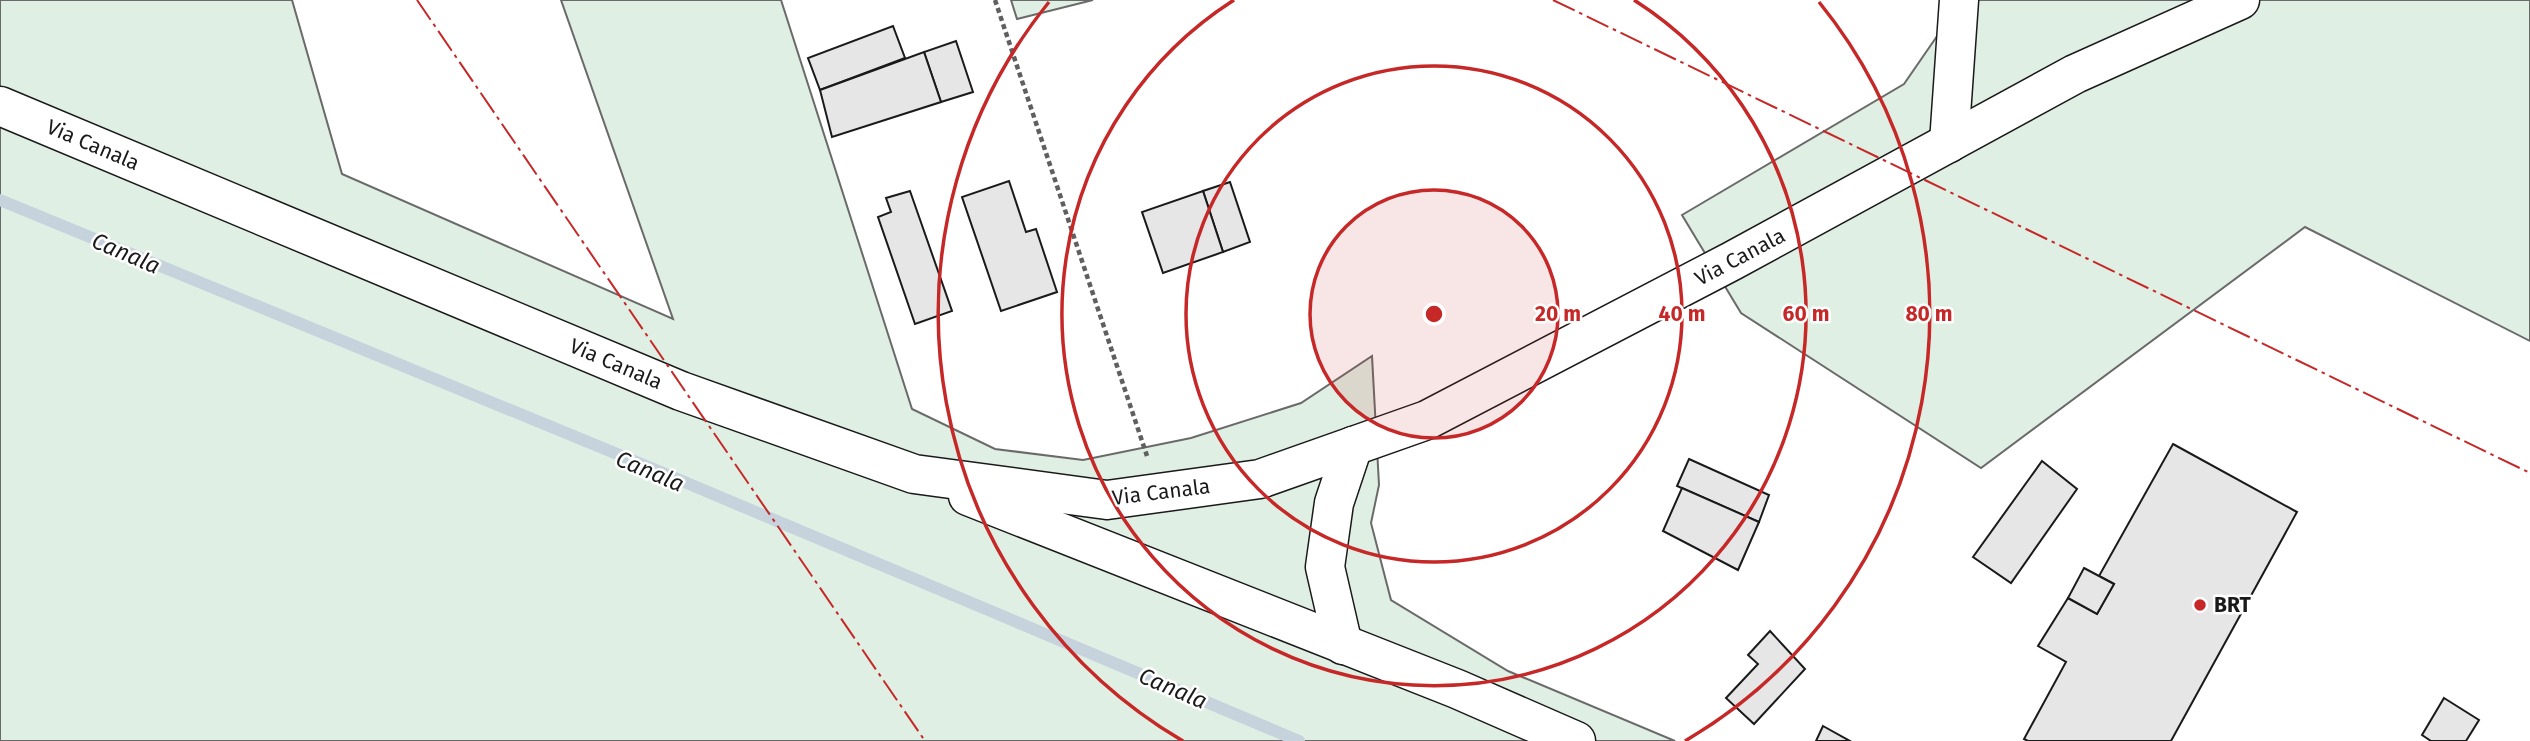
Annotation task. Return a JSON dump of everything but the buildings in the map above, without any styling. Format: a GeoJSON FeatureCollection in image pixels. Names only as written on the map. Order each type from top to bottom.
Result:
{"type":"FeatureCollection","features":[{"type":"Feature","properties":{"kind":"street"},"geometry":{"type":"LineString","coordinates":[[1949,143],[1959,0]]}},
{"type":"Feature","properties":{"kind":"street","name":"Via Canala"},"geometry":{"type":"LineString","coordinates":[[0,106],[681,391],[914,474],[1107,500],[1260,479],[1427,420],[1732,261],[2075,75],[2240,0]]}},
{"type":"Feature","properties":{"kind":"street"},"geometry":{"type":"LineString","coordinates":[[1343,645],[1325,567],[1334,503],[1353,446]]}},
{"type":"Feature","properties":{"kind":"street"},"geometry":{"type":"LineString","coordinates":[[914,474],[1457,689],[1576,741]]}},
{"type":"Feature","properties":{"kind":"path"},"geometry":{"type":"LineString","coordinates":[[995,0],[1160,493]]}},
{"type":"Feature","properties":{"kind":"green space"},"geometry":{"type":"Polygon","coordinates":[[[0,0],[292,0],[342,174],[673,319],[561,0],[781,0],[912,409],[995,449],[1083,460],[1191,438],[1301,403],[1372,356],[1379,485],[1371,523],[1391,600],[1508,671],[1675,741],[0,741],[0,0]]]}},
{"type":"Feature","properties":{"kind":"green space"},"geometry":{"type":"Polygon","coordinates":[[[1011,0],[1093,0],[1017,19],[1011,0]]]}},
{"type":"Feature","properties":{"kind":"green space"},"geometry":{"type":"Polygon","coordinates":[[[1962,0],[2530,0],[2530,341],[2305,227],[1981,468],[1741,313],[1682,215],[1904,84],[1962,0]]]}},
{"type":"Feature","properties":{"kind":"waterway","name":"Canala"},"geometry":{"type":"LineString","coordinates":[[0,200],[656,470],[1299,741]]}},
{"type":"Feature","properties":{"kind":"power"},"geometry":{"type":"LineString","coordinates":[[417,0],[925,741]]}},
{"type":"Feature","properties":{"kind":"power"},"geometry":{"type":"LineString","coordinates":[[1553,0],[2530,473]]}},
{"type":"Feature","properties":{"kind":"place","name":"BRT"},"geometry":{"type":"Point","coordinates":[2200,605]}}]}
